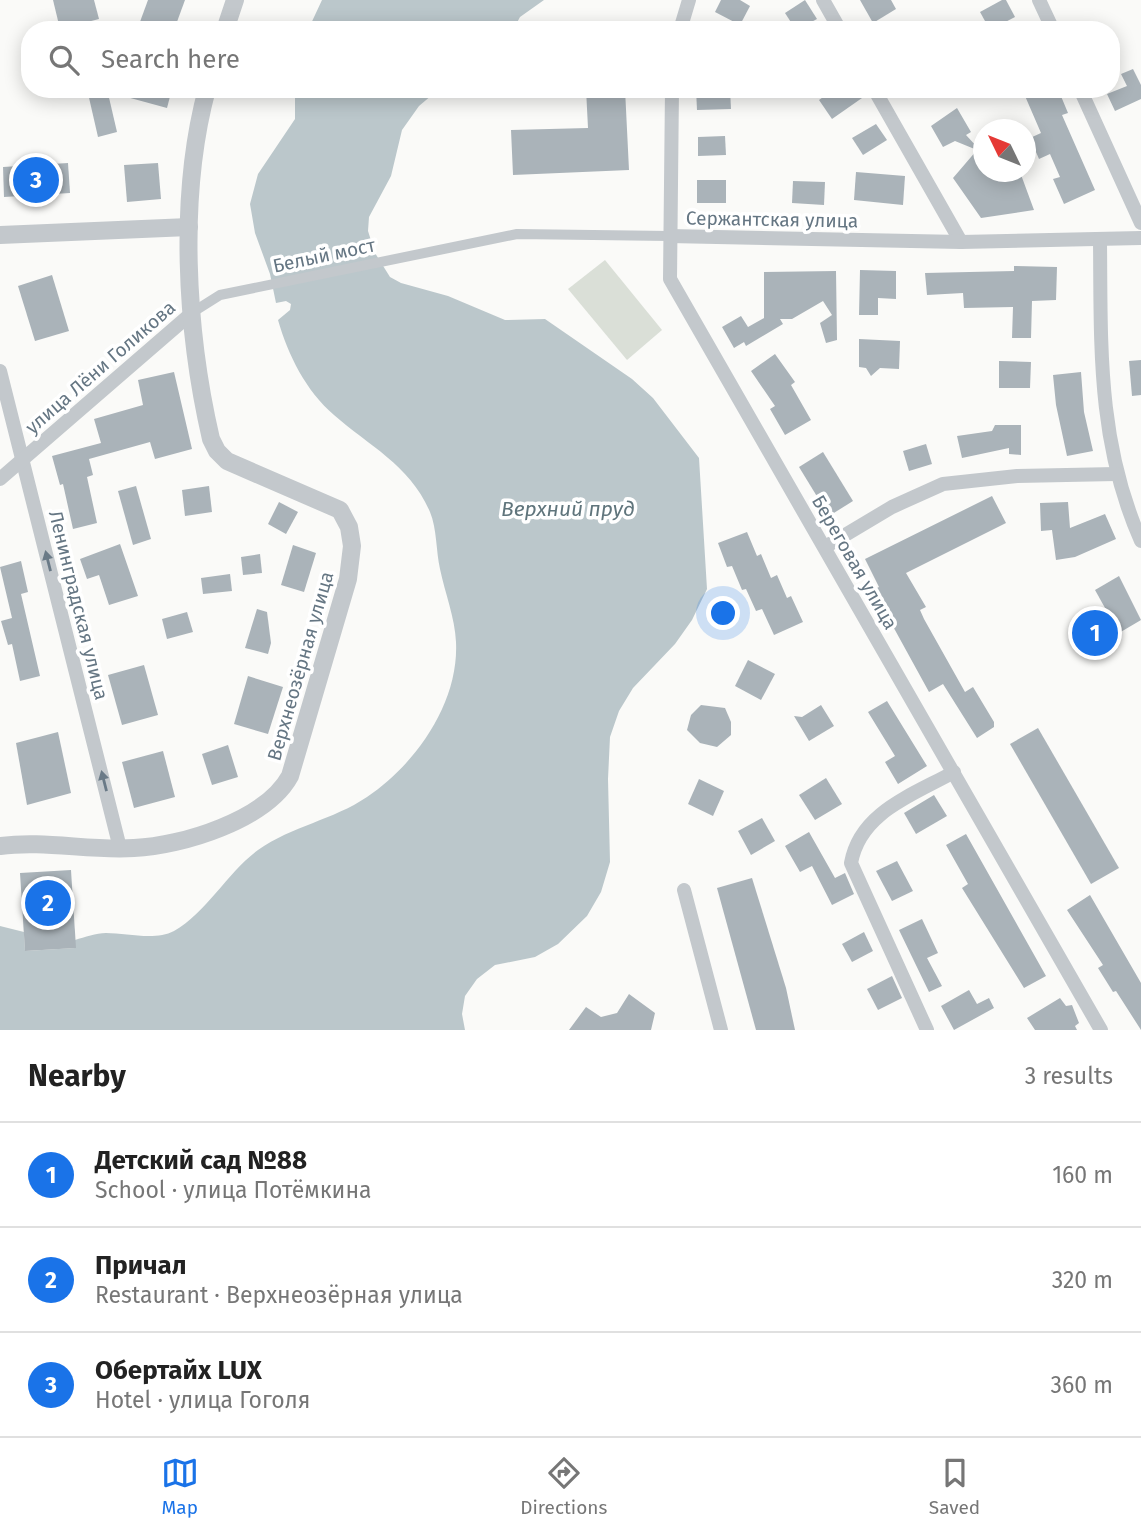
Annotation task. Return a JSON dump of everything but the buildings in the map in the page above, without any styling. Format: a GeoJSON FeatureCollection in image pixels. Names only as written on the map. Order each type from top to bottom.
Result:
{"type":"FeatureCollection","features":[{"type":"Feature","properties":{"kind":"street"},"geometry":{"type":"LineString","coordinates":[[228,21],[235,0]]}},
{"type":"Feature","properties":{"kind":"street"},"geometry":{"type":"LineString","coordinates":[[683,21],[689,0]]}},
{"type":"Feature","properties":{"kind":"street"},"geometry":{"type":"LineString","coordinates":[[823,0],[835,21]]}},
{"type":"Feature","properties":{"kind":"street"},"geometry":{"type":"LineString","coordinates":[[1040,0],[1049,21]]}},
{"type":"Feature","properties":{"kind":"street","name":"Верхнеозёрная улица"},"geometry":{"type":"LineString","coordinates":[[0,846],[120,848],[160,844],[210,832],[245,817],[282,792],[300,750],[348,579],[352,546],[349,527],[340,510],[227,461],[217,451],[207,421],[192,312],[188,227],[192,155],[205,98]]}},
{"type":"Feature","properties":{"kind":"street","name":"Береговая улица"},"geometry":{"type":"LineString","coordinates":[[672,98],[670,279],[1101,1030]]}},
{"type":"Feature","properties":{"kind":"street"},"geometry":{"type":"LineString","coordinates":[[879,98],[961,242]]}},
{"type":"Feature","properties":{"kind":"street"},"geometry":{"type":"LineString","coordinates":[[1084,98],[1141,223]]}},
{"type":"Feature","properties":{"kind":"street"},"geometry":{"type":"LineString","coordinates":[[0,235],[188,227]]}},
{"type":"Feature","properties":{"kind":"street","name":"Сержантская улица"},"geometry":{"type":"LineString","coordinates":[[405,256],[517,234],[961,242],[1141,238]]}},
{"type":"Feature","properties":{"kind":"street"},"geometry":{"type":"LineString","coordinates":[[1100,240],[1101,380],[1116,474],[1141,541]]}},
{"type":"Feature","properties":{"kind":"street","name":"Белый мост"},"geometry":{"type":"LineString","coordinates":[[192,312],[220,295],[405,256]]}},
{"type":"Feature","properties":{"kind":"street","name":"улица Лёни Голикова"},"geometry":{"type":"LineString","coordinates":[[0,479],[192,312]]}},
{"type":"Feature","properties":{"kind":"street","name":"Ленинградская улица"},"geometry":{"type":"LineString","coordinates":[[0,371],[120,848]]}},
{"type":"Feature","properties":{"kind":"street"},"geometry":{"type":"LineString","coordinates":[[825,547],[892,507],[943,484],[1017,476],[1116,474]]}},
{"type":"Feature","properties":{"kind":"street"},"geometry":{"type":"LineString","coordinates":[[927,1030],[851,863],[854,846],[863,830],[880,813],[954,772]]}},
{"type":"Feature","properties":{"kind":"street"},"geometry":{"type":"LineString","coordinates":[[684,890],[720,1030]]}},
{"type":"Feature","properties":{"kind":"shaded area"},"geometry":{"type":"Polygon","coordinates":[[[605,260],[662,330],[627,360],[568,289],[605,260]]]}},
{"type":"Feature","properties":{"kind":"water"},"geometry":{"type":"Polygon","coordinates":[[[322,0],[544,0],[518,21],[312,21],[322,0]]]}},
{"type":"Feature","properties":{"kind":"water","name":"Верхний пруд"},"geometry":{"type":"Polygon","coordinates":[[[295,98],[428,98],[419,106],[402,130],[391,176],[369,217],[368,231],[375,253],[390,277],[401,283],[448,296],[505,320],[545,319],[632,379],[653,398],[699,458],[707,589],[692,620],[675,644],[633,688],[619,711],[610,737],[610,862],[601,892],[587,916],[558,944],[535,957],[495,965],[477,979],[465,996],[462,1014],[465,1030],[0,1030],[0,926],[24,932],[25,951],[75,948],[75,940],[98,934],[158,936],[174,931],[196,914],[258,850],[285,835],[354,805],[385,783],[417,750],[431,730],[450,687],[455,665],[455,633],[430,512],[422,496],[400,469],[334,415],[315,395],[293,359],[278,320],[290,310],[291,304],[286,301],[276,303],[270,274],[255,233],[250,204],[258,174],[295,119],[295,98]]]}},
{"type":"Feature","properties":{"kind":"place","name":"Обертайх LUX"},"geometry":{"type":"Point","coordinates":[36,180]}},
{"type":"Feature","properties":{"kind":"place","name":"Детский сад №88"},"geometry":{"type":"Point","coordinates":[1095,633]}},
{"type":"Feature","properties":{"kind":"place","name":"Причал"},"geometry":{"type":"Point","coordinates":[48,903]}}]}
